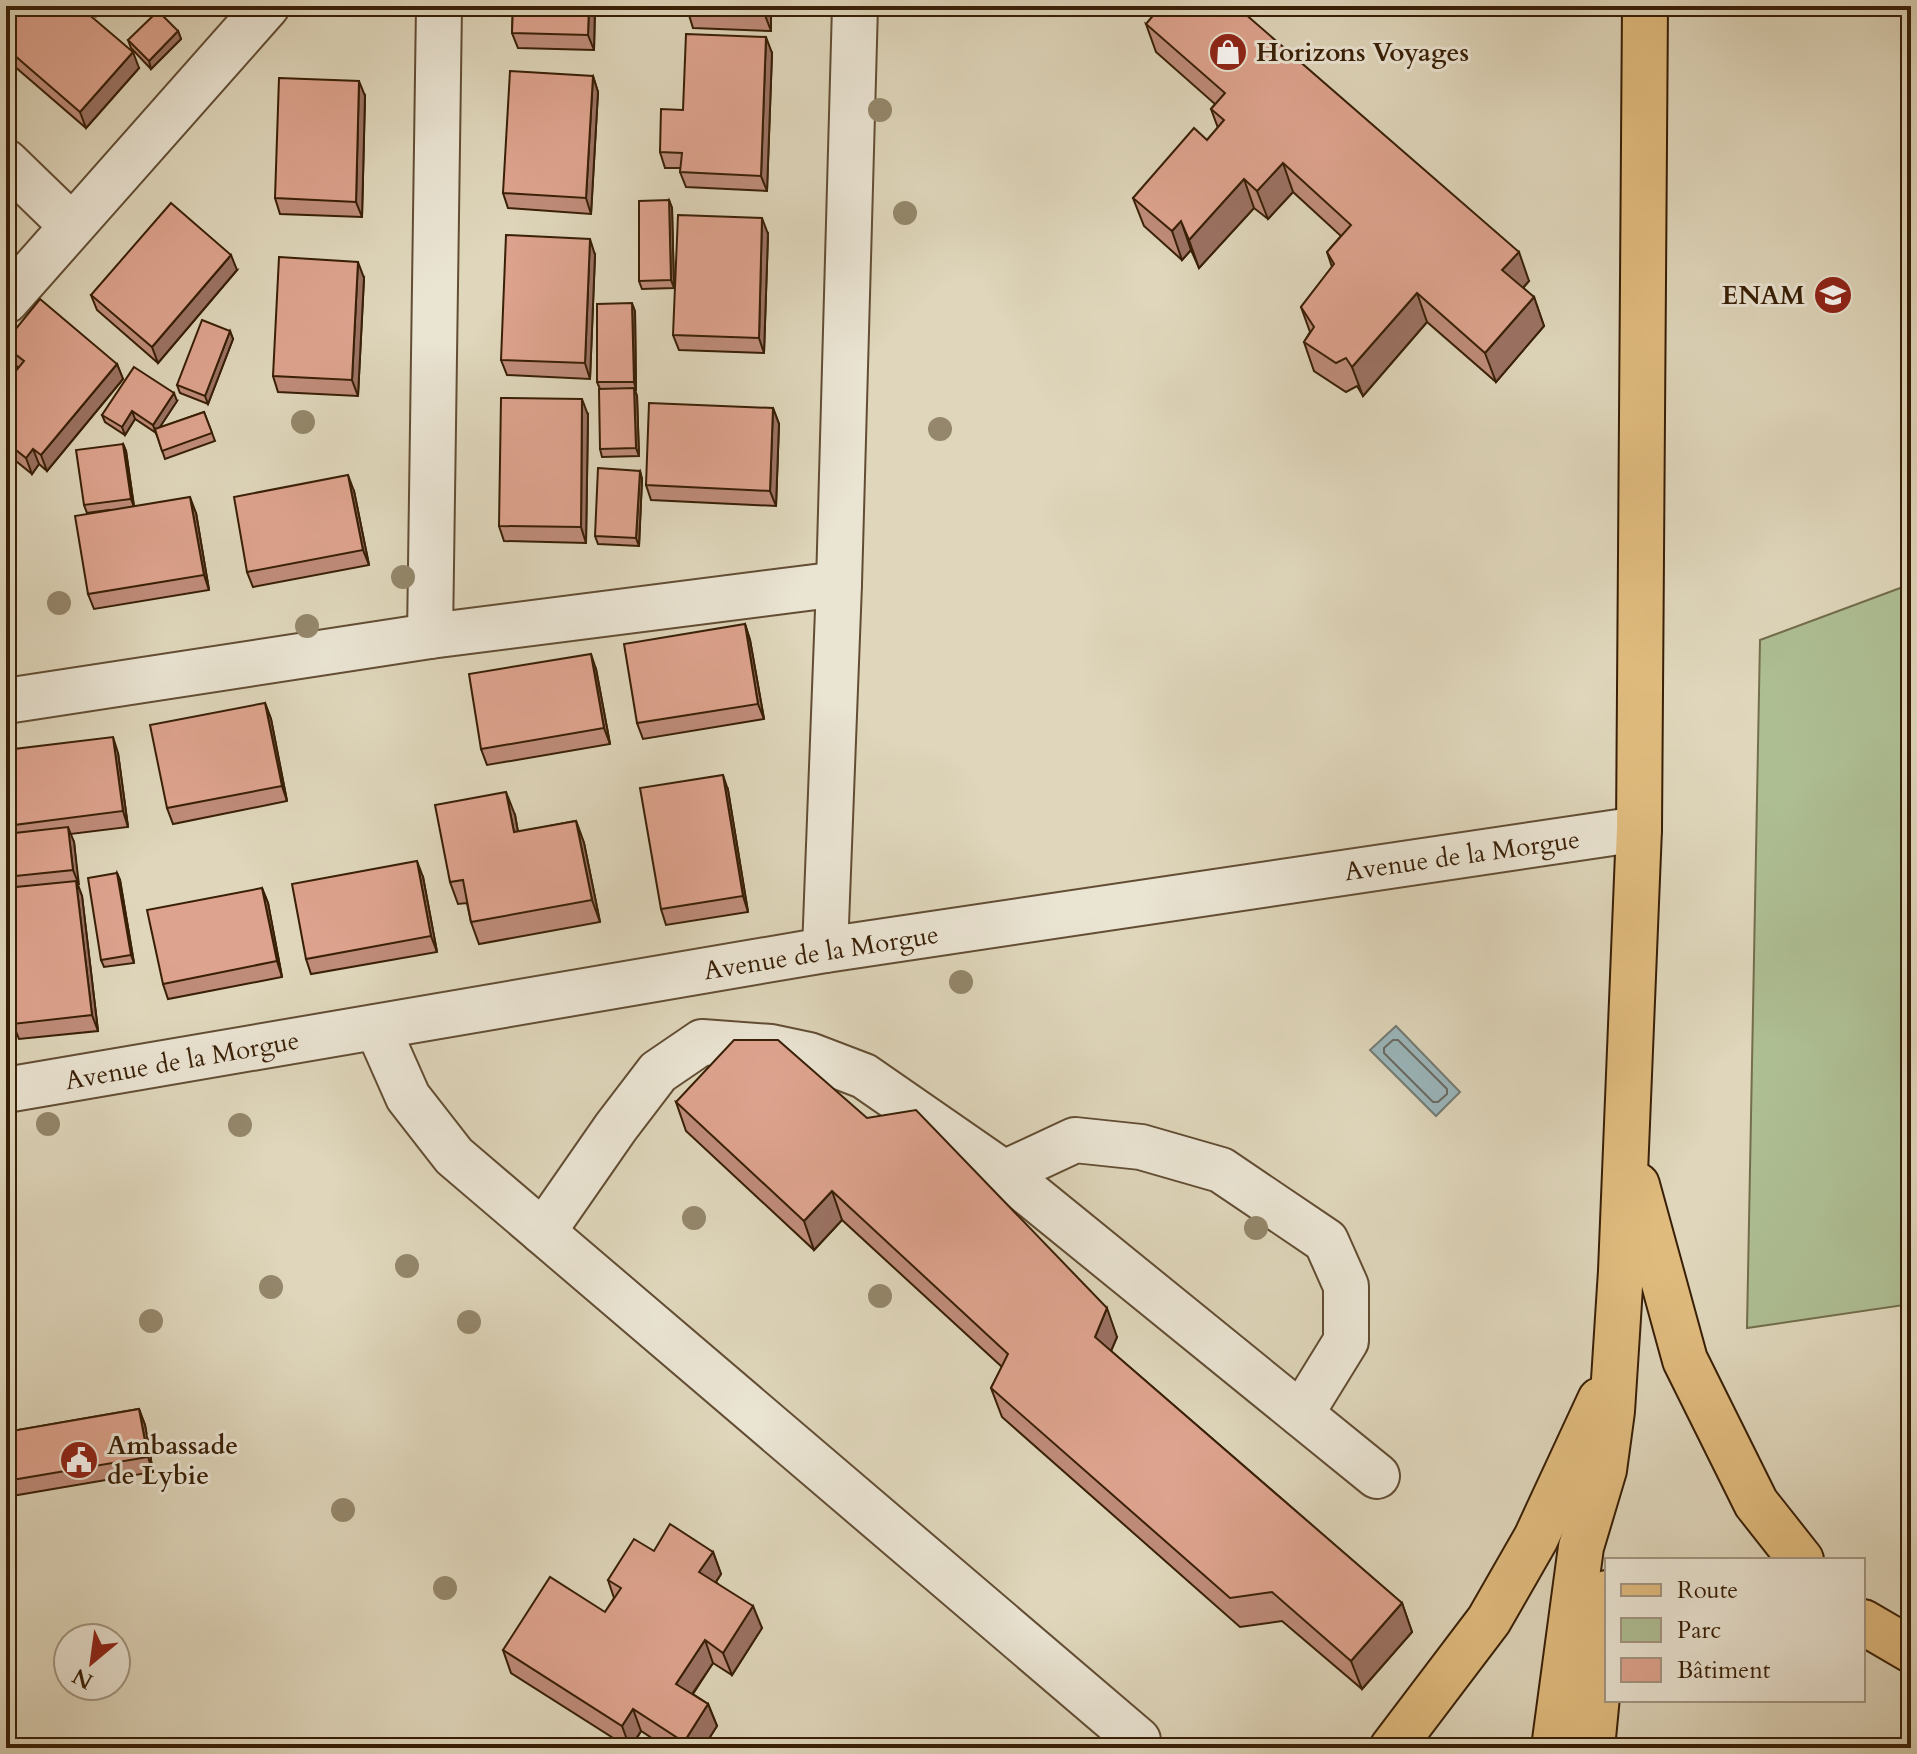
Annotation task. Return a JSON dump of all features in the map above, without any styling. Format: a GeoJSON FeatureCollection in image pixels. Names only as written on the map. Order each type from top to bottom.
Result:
{"type":"FeatureCollection","features":[{"type":"Feature","properties":{"kind":"main road"},"geometry":{"type":"LineString","coordinates":[[1554,1748],[1581,1547],[1604,1470],[1615,1369],[1639,829],[1653,15]]}},
{"type":"Feature","properties":{"kind":"main road"},"geometry":{"type":"LineString","coordinates":[[1624,1142],[1685,1360],[1756,1503],[1799,1558]]}},
{"type":"Feature","properties":{"kind":"main road"},"geometry":{"type":"LineString","coordinates":[[1392,1748],[1489,1620],[1536,1538],[1615,1369]]}},
{"type":"Feature","properties":{"kind":"main road"},"geometry":{"type":"LineString","coordinates":[[1604,1470],[1612,1545],[1610,1558]]}},
{"type":"Feature","properties":{"kind":"main road"},"geometry":{"type":"LineString","coordinates":[[1592,1748],[1605,1614]]}},
{"type":"Feature","properties":{"kind":"main road"},"geometry":{"type":"LineString","coordinates":[[1865,1623],[1911,1650]]}},
{"type":"Feature","properties":{"kind":"street"},"geometry":{"type":"LineString","coordinates":[[6,301],[267,6]]}},
{"type":"Feature","properties":{"kind":"street"},"geometry":{"type":"LineString","coordinates":[[430,636],[439,6]]}},
{"type":"Feature","properties":{"kind":"street"},"geometry":{"type":"LineString","coordinates":[[825,950],[855,6]]}},
{"type":"Feature","properties":{"kind":"street"},"geometry":{"type":"LineString","coordinates":[[6,162],[71,225]]}},
{"type":"Feature","properties":{"kind":"street"},"geometry":{"type":"LineString","coordinates":[[6,701],[430,636],[839,584]]}},
{"type":"Feature","properties":{"kind":"street","name":"Avenue de la Morgue"},"geometry":{"type":"LineString","coordinates":[[6,1090],[825,950],[1639,829]]}},
{"type":"Feature","properties":{"kind":"street"},"geometry":{"type":"LineString","coordinates":[[377,1027],[408,1097],[454,1156],[1138,1740]]}},
{"type":"Feature","properties":{"kind":"street"},"geometry":{"type":"LineString","coordinates":[[543,1232],[658,1072],[702,1042],[809,1055],[864,1076],[1004,1173],[1377,1476]]}},
{"type":"Feature","properties":{"kind":"street"},"geometry":{"type":"LineString","coordinates":[[1004,1173],[1075,1140],[1141,1147],[1221,1170],[1326,1241],[1346,1286],[1346,1341],[1301,1414]]}},
{"type":"Feature","properties":{"kind":"green space"},"geometry":{"type":"Polygon","coordinates":[[[1911,584],[1911,1304],[1747,1328],[1760,640],[1911,584]]]}},
{"type":"Feature","properties":{"kind":"water"},"geometry":{"type":"Polygon","coordinates":[[[1396,1026],[1460,1092],[1436,1116],[1370,1050],[1396,1026]]]}},
{"type":"Feature","properties":{"kind":"building"},"geometry":{"type":"Polygon","coordinates":[[[10,6],[79,6],[133,52],[80,112],[6,48],[6,11],[10,6]]]}},
{"type":"Feature","properties":{"kind":"building"},"geometry":{"type":"Polygon","coordinates":[[[513,6],[589,6],[588,35],[512,33],[513,6]]]}},
{"type":"Feature","properties":{"kind":"building"},"geometry":{"type":"Polygon","coordinates":[[[688,6],[765,6],[765,15],[688,12],[688,6]]]}},
{"type":"Feature","properties":{"kind":"building"},"geometry":{"type":"Polygon","coordinates":[[[1161,6],[1236,6],[1519,252],[1502,270],[1534,297],[1485,353],[1417,293],[1352,367],[1346,358],[1336,363],[1304,342],[1314,327],[1301,307],[1334,264],[1327,252],[1351,225],[1283,163],[1257,191],[1244,179],[1189,240],[1181,221],[1172,231],[1133,198],[1194,128],[1207,140],[1224,120],[1211,109],[1225,93],[1146,24],[1161,6]]]}},
{"type":"Feature","properties":{"kind":"building"},"geometry":{"type":"Polygon","coordinates":[[[158,11],[178,31],[149,61],[128,40],[158,11]]]}},
{"type":"Feature","properties":{"kind":"building"},"geometry":{"type":"Polygon","coordinates":[[[686,34],[766,37],[761,176],[680,172],[682,153],[660,152],[661,109],[683,110],[686,34]]]}},
{"type":"Feature","properties":{"kind":"building"},"geometry":{"type":"Polygon","coordinates":[[[510,71],[593,76],[586,198],[503,193],[510,71]]]}},
{"type":"Feature","properties":{"kind":"building"},"geometry":{"type":"Polygon","coordinates":[[[279,78],[359,81],[356,202],[275,198],[279,78]]]}},
{"type":"Feature","properties":{"kind":"building"},"geometry":{"type":"Polygon","coordinates":[[[669,200],[671,280],[639,281],[639,201],[669,200]]]}},
{"type":"Feature","properties":{"kind":"building"},"geometry":{"type":"Polygon","coordinates":[[[171,203],[231,255],[152,347],[91,295],[171,203]]]}},
{"type":"Feature","properties":{"kind":"building"},"geometry":{"type":"Polygon","coordinates":[[[678,215],[762,218],[759,338],[673,335],[678,215]]]}},
{"type":"Feature","properties":{"kind":"building"},"geometry":{"type":"Polygon","coordinates":[[[506,235],[590,239],[585,363],[501,360],[506,235]]]}},
{"type":"Feature","properties":{"kind":"building"},"geometry":{"type":"Polygon","coordinates":[[[279,257],[358,262],[352,380],[273,376],[279,257]]]}},
{"type":"Feature","properties":{"kind":"building"},"geometry":{"type":"Polygon","coordinates":[[[40,299],[117,364],[41,455],[33,449],[26,458],[6,442],[6,383],[24,361],[6,347],[6,341],[40,299]]]}},
{"type":"Feature","properties":{"kind":"building"},"geometry":{"type":"Polygon","coordinates":[[[632,303],[634,382],[597,382],[597,304],[632,303]]]}},
{"type":"Feature","properties":{"kind":"building"},"geometry":{"type":"Polygon","coordinates":[[[202,320],[230,331],[205,396],[177,385],[202,320]]]}},
{"type":"Feature","properties":{"kind":"building"},"geometry":{"type":"Polygon","coordinates":[[[134,367],[174,393],[153,425],[132,411],[122,427],[102,415],[134,367]]]}},
{"type":"Feature","properties":{"kind":"building"},"geometry":{"type":"Polygon","coordinates":[[[634,388],[636,448],[600,449],[599,389],[634,388]]]}},
{"type":"Feature","properties":{"kind":"building"},"geometry":{"type":"Polygon","coordinates":[[[501,398],[582,399],[581,527],[499,526],[501,398]]]}},
{"type":"Feature","properties":{"kind":"building"},"geometry":{"type":"Polygon","coordinates":[[[649,403],[773,408],[770,491],[646,485],[649,403]]]}},
{"type":"Feature","properties":{"kind":"building"},"geometry":{"type":"Polygon","coordinates":[[[204,412],[212,433],[162,451],[155,429],[204,412]]]}},
{"type":"Feature","properties":{"kind":"building"},"geometry":{"type":"Polygon","coordinates":[[[123,444],[131,499],[84,505],[76,450],[123,444]]]}},
{"type":"Feature","properties":{"kind":"building"},"geometry":{"type":"Polygon","coordinates":[[[598,468],[640,471],[636,538],[595,536],[598,468]]]}},
{"type":"Feature","properties":{"kind":"building"},"geometry":{"type":"Polygon","coordinates":[[[348,475],[363,550],[247,572],[234,497],[348,475]]]}},
{"type":"Feature","properties":{"kind":"building"},"geometry":{"type":"Polygon","coordinates":[[[190,497],[204,575],[88,594],[75,516],[190,497]]]}},
{"type":"Feature","properties":{"kind":"building"},"geometry":{"type":"Polygon","coordinates":[[[745,624],[758,704],[637,723],[624,644],[745,624]]]}},
{"type":"Feature","properties":{"kind":"building"},"geometry":{"type":"Polygon","coordinates":[[[591,654],[604,728],[481,749],[469,674],[591,654]]]}},
{"type":"Feature","properties":{"kind":"building"},"geometry":{"type":"Polygon","coordinates":[[[265,703],[282,786],[167,808],[150,725],[265,703]]]}},
{"type":"Feature","properties":{"kind":"building"},"geometry":{"type":"Polygon","coordinates":[[[113,737],[123,811],[6,826],[6,750],[113,737]]]}},
{"type":"Feature","properties":{"kind":"building"},"geometry":{"type":"Polygon","coordinates":[[[723,775],[743,896],[661,909],[640,788],[723,775]]]}},
{"type":"Feature","properties":{"kind":"building"},"geometry":{"type":"Polygon","coordinates":[[[506,792],[514,832],[576,821],[592,900],[471,922],[463,880],[450,882],[435,805],[506,792]]]}},
{"type":"Feature","properties":{"kind":"building"},"geometry":{"type":"Polygon","coordinates":[[[68,827],[73,870],[6,877],[6,834],[68,827]]]}},
{"type":"Feature","properties":{"kind":"building"},"geometry":{"type":"Polygon","coordinates":[[[417,861],[431,936],[306,959],[292,884],[417,861]]]}},
{"type":"Feature","properties":{"kind":"building"},"geometry":{"type":"Polygon","coordinates":[[[117,873],[131,955],[101,960],[88,878],[117,873]]]}},
{"type":"Feature","properties":{"kind":"building"},"geometry":{"type":"Polygon","coordinates":[[[76,881],[92,1015],[13,1024],[6,964],[6,888],[76,881]]]}},
{"type":"Feature","properties":{"kind":"building"},"geometry":{"type":"Polygon","coordinates":[[[262,888],[277,961],[163,984],[147,910],[262,888]]]}},
{"type":"Feature","properties":{"kind":"building"},"geometry":{"type":"Polygon","coordinates":[[[734,1040],[778,1040],[867,1118],[916,1110],[1107,1308],[1095,1337],[1402,1603],[1351,1661],[1272,1592],[1230,1598],[991,1388],[1008,1354],[832,1191],[804,1221],[676,1102],[734,1040]]]}},
{"type":"Feature","properties":{"kind":"building","name":"Ambassade de Lybie"},"geometry":{"type":"Polygon","coordinates":[[[139,1409],[148,1457],[6,1481],[6,1432],[139,1409]]]}},
{"type":"Feature","properties":{"kind":"building"},"geometry":{"type":"Polygon","coordinates":[[[670,1524],[713,1552],[699,1572],[753,1606],[723,1653],[705,1640],[676,1684],[708,1704],[684,1742],[633,1709],[622,1726],[503,1650],[550,1577],[605,1612],[621,1588],[608,1580],[634,1539],[654,1551],[670,1524]]]}},
{"type":"Feature","properties":{"kind":"place","name":"Horizons Voyages"},"geometry":{"type":"Point","coordinates":[1228,52]}},
{"type":"Feature","properties":{"kind":"place","name":"ENAM"},"geometry":{"type":"Point","coordinates":[1833,295]}},
{"type":"Feature","properties":{"kind":"place","name":"Ambassade de Lybie"},"geometry":{"type":"Point","coordinates":[79,1460]}}]}
